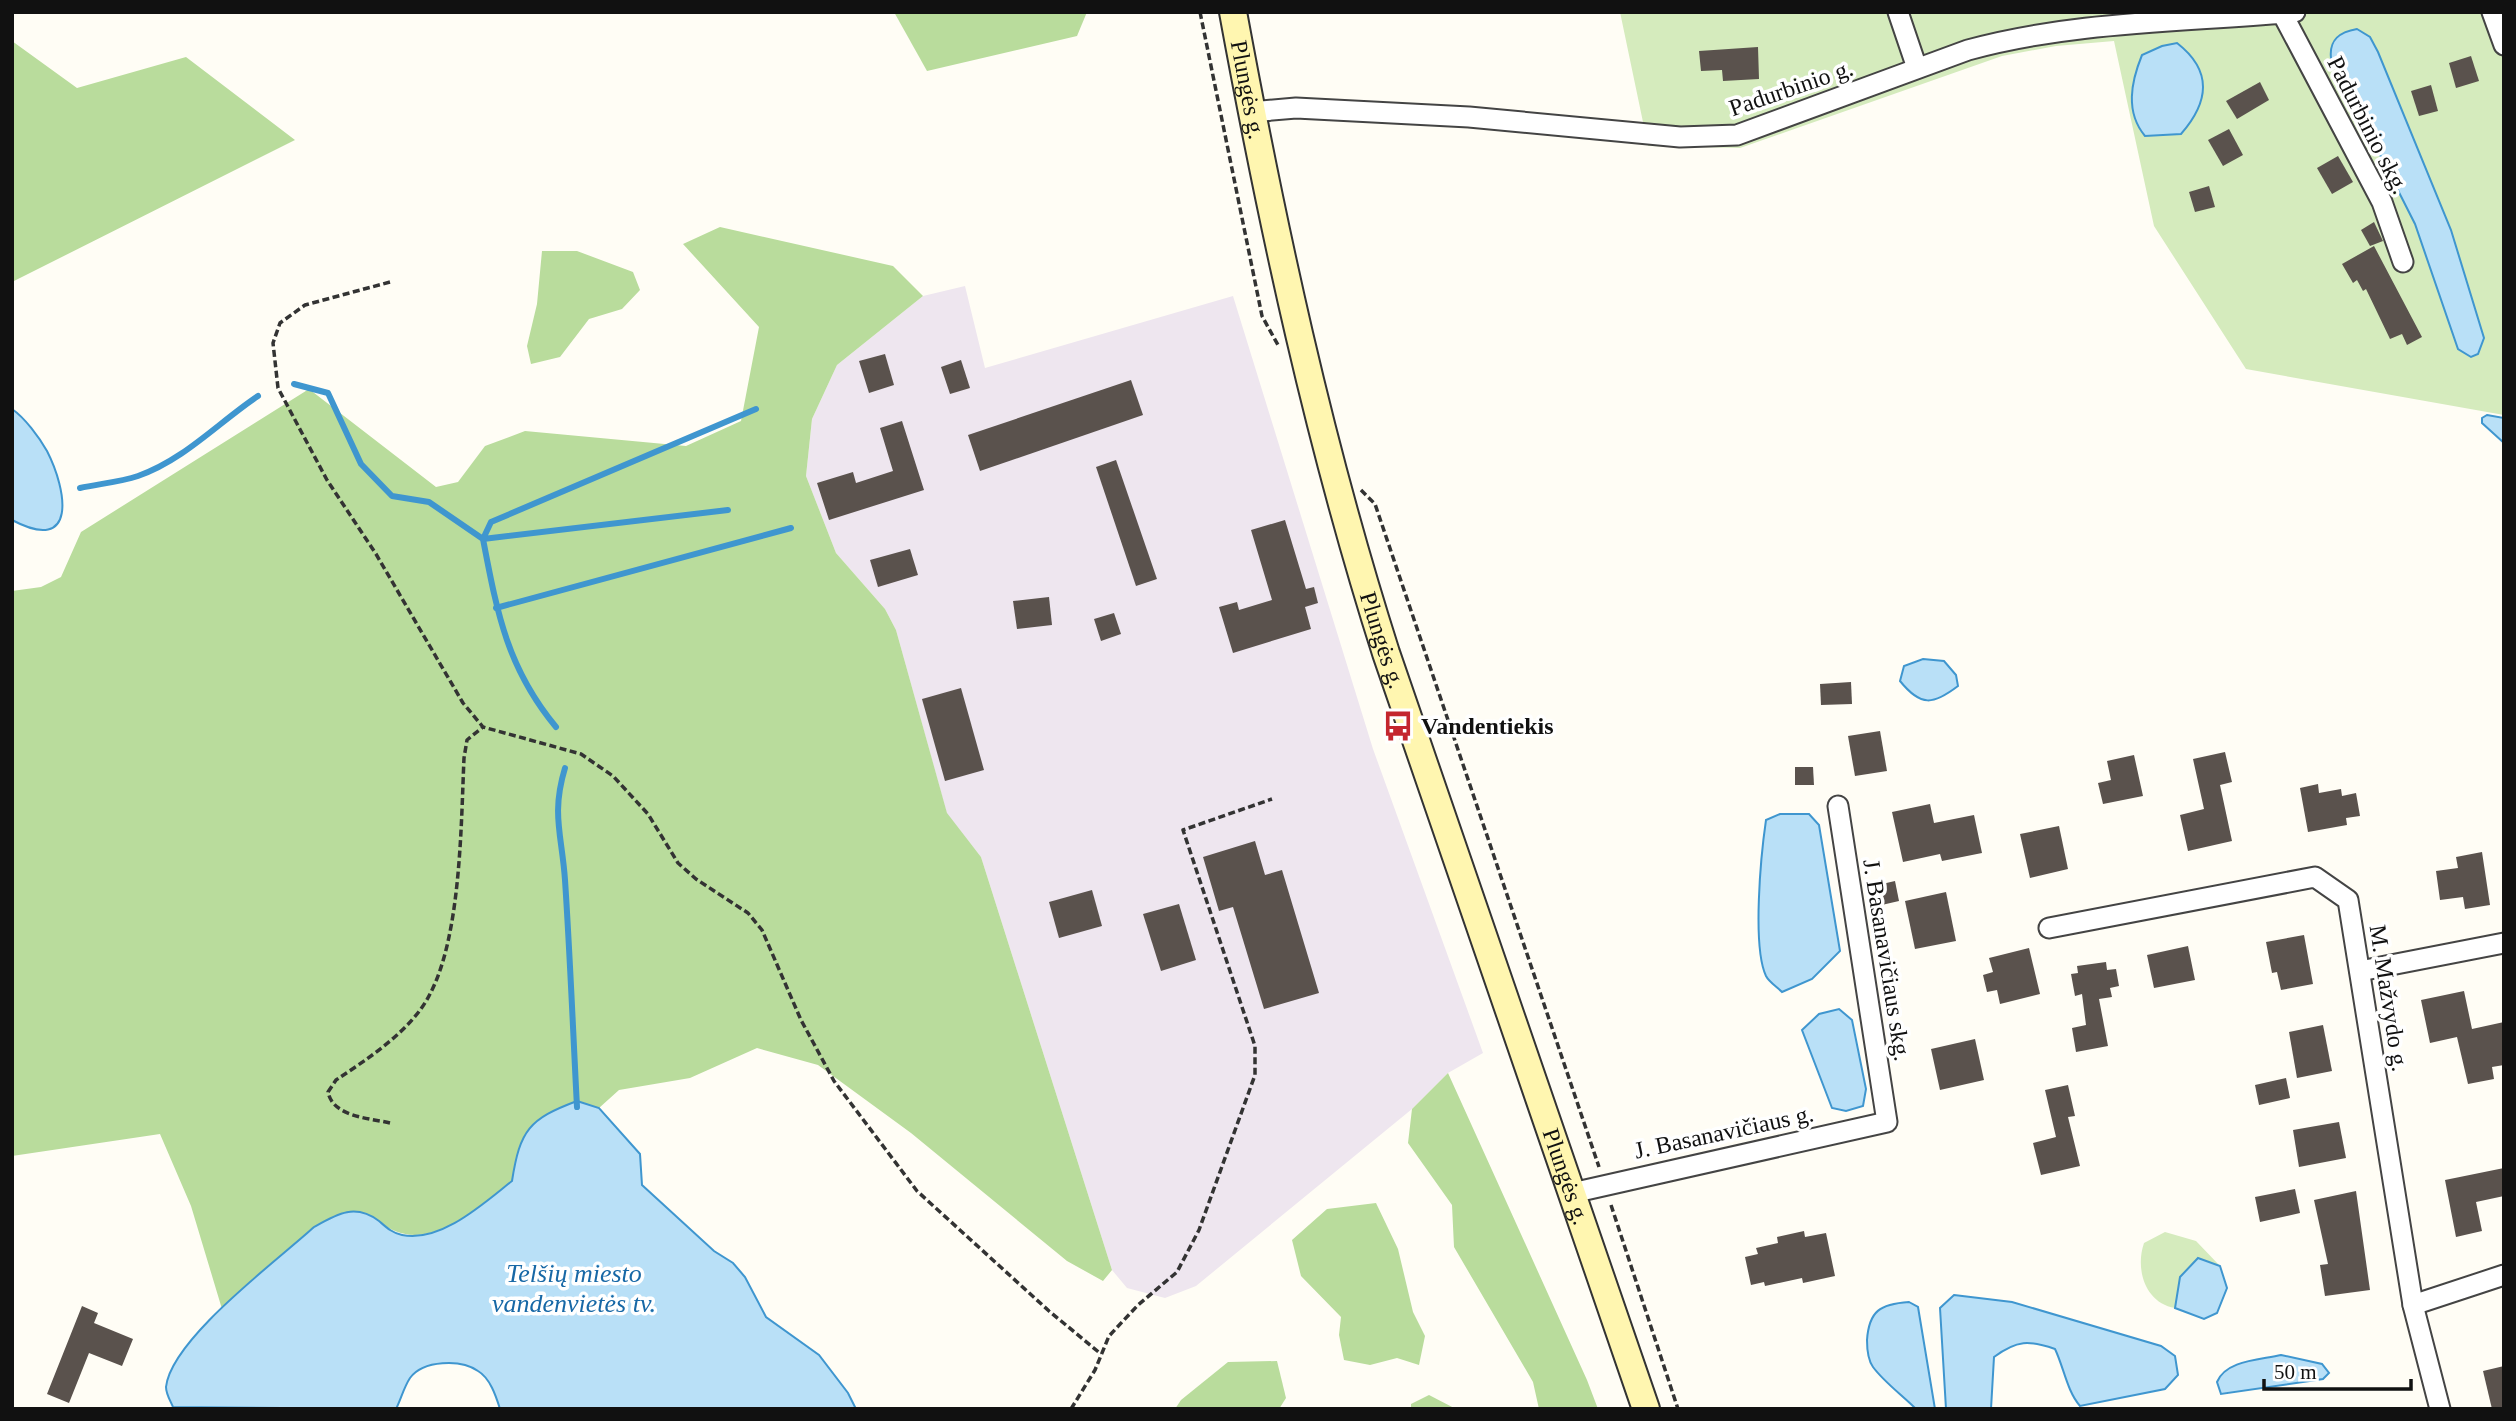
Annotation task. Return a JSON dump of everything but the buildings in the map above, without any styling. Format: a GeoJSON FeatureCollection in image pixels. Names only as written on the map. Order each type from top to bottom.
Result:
{"type":"FeatureCollection","features":[{"type":"Feature","properties":{"kind":"main road","name":"Plungės g."},"geometry":{"type":"LineString","coordinates":[[1233,12],[1303,363],[1356,558],[1646,1409]]}},
{"type":"Feature","properties":{"kind":"street"},"geometry":{"type":"LineString","coordinates":[[1898,12],[1917,68]]}},
{"type":"Feature","properties":{"kind":"street"},"geometry":{"type":"LineString","coordinates":[[2492,12],[2504,46]]}},
{"type":"Feature","properties":{"kind":"street","name":"Padurbinio g."},"geometry":{"type":"LineString","coordinates":[[1251,112],[1296,108],[1469,117],[1681,137],[1737,135],[1917,68],[2006,39],[2232,15],[2289,13]]}},
{"type":"Feature","properties":{"kind":"street","name":"Padurbinio skg."},"geometry":{"type":"LineString","coordinates":[[2289,13],[2382,202],[2403,262]]}},
{"type":"Feature","properties":{"kind":"street","name":"J. Basanavičiaus skg."},"geometry":{"type":"LineString","coordinates":[[1838,806],[1887,1122]]}},
{"type":"Feature","properties":{"kind":"street","name":"M. Mažvydo g."},"geometry":{"type":"LineString","coordinates":[[2049,928],[2315,877],[2348,901],[2413,1305],[2440,1409]]}},
{"type":"Feature","properties":{"kind":"street"},"geometry":{"type":"LineString","coordinates":[[2360,971],[2504,943]]}},
{"type":"Feature","properties":{"kind":"street","name":"J. Basanavičiaus g."},"geometry":{"type":"LineString","coordinates":[[1572,1193],[1887,1122]]}},
{"type":"Feature","properties":{"kind":"street"},"geometry":{"type":"LineString","coordinates":[[2413,1305],[2504,1275]]}},
{"type":"Feature","properties":{"kind":"path"},"geometry":{"type":"LineString","coordinates":[[390,282],[305,305],[280,323],[273,343],[278,388],[327,480],[376,554],[463,703],[483,727],[581,754],[613,776],[648,814],[678,863],[748,914],[762,930],[801,1020],[834,1081],[918,1191],[1049,1311],[1101,1354]]}},
{"type":"Feature","properties":{"kind":"path"},"geometry":{"type":"LineString","coordinates":[[390,1123],[338,1110],[330,1101],[328,1093],[336,1080],[413,1018],[430,994],[444,957],[452,912],[467,740],[483,727]]}},
{"type":"Feature","properties":{"kind":"path"},"geometry":{"type":"LineString","coordinates":[[1071,1409],[1109,1336],[1177,1272],[1199,1230],[1255,1075],[1255,1046],[1183,830],[1272,799]]}},
{"type":"Feature","properties":{"kind":"shaded area"},"geometry":{"type":"Polygon","coordinates":[[[965,286],[985,368],[1233,296],[1373,749],[1483,1053],[1448,1073],[1412,1109],[1196,1286],[1165,1298],[1127,1288],[1112,1270],[981,857],[947,814],[896,630],[885,609],[836,553],[806,476],[812,419],[837,365],[923,296],[965,286]]]}},
{"type":"Feature","properties":{"kind":"green space"},"geometry":{"type":"Polygon","coordinates":[[[894,12],[1087,12],[1077,36],[927,71],[894,12]]]}},
{"type":"Feature","properties":{"kind":"green space"},"geometry":{"type":"Polygon","coordinates":[[[1620,12],[2504,12],[2504,415],[2246,369],[2154,226],[2114,41],[2056,46],[2002,56],[1740,148],[1648,146],[1620,12]]]}},
{"type":"Feature","properties":{"kind":"green space"},"geometry":{"type":"Polygon","coordinates":[[[12,41],[77,88],[186,57],[295,140],[12,282],[12,41]]]}},
{"type":"Feature","properties":{"kind":"green space"},"geometry":{"type":"Polygon","coordinates":[[[720,227],[893,266],[923,296],[837,365],[812,419],[806,476],[836,553],[885,609],[896,630],[947,813],[981,857],[1112,1270],[1103,1281],[1067,1261],[911,1133],[818,1065],[757,1048],[690,1078],[619,1090],[599,1108],[577,1101],[515,1162],[512,1181],[465,1217],[448,1226],[430,1233],[413,1235],[395,1231],[378,1220],[314,1227],[222,1309],[191,1206],[160,1134],[12,1156],[12,591],[41,587],[61,577],[81,532],[309,389],[436,487],[458,482],[485,446],[525,431],[686,446],[741,421],[759,327],[683,244],[720,227]]]}},
{"type":"Feature","properties":{"kind":"green space"},"geometry":{"type":"Polygon","coordinates":[[[542,251],[577,251],[633,272],[640,290],[622,309],[589,319],[560,357],[531,364],[527,346],[537,304],[542,251]]]}},
{"type":"Feature","properties":{"kind":"green space"},"geometry":{"type":"Polygon","coordinates":[[[1448,1073],[1598,1409],[1539,1409],[1533,1382],[1454,1247],[1452,1205],[1408,1143],[1412,1109],[1448,1073]]]}},
{"type":"Feature","properties":{"kind":"green space"},"geometry":{"type":"Polygon","coordinates":[[[1376,1203],[1398,1249],[1413,1312],[1425,1336],[1419,1365],[1397,1358],[1370,1365],[1344,1360],[1339,1335],[1341,1317],[1301,1276],[1292,1240],[1327,1209],[1376,1203]]]}},
{"type":"Feature","properties":{"kind":"green space"},"geometry":{"type":"Polygon","coordinates":[[[2165,1232],[2196,1241],[2220,1266],[2198,1258],[2180,1277],[2175,1308],[2156,1299],[2142,1274],[2144,1243],[2165,1232]]]}},
{"type":"Feature","properties":{"kind":"green space"},"geometry":{"type":"Polygon","coordinates":[[[1277,1361],[1286,1398],[1279,1409],[1175,1409],[1181,1400],[1228,1362],[1277,1361]]]}},
{"type":"Feature","properties":{"kind":"green space"},"geometry":{"type":"Polygon","coordinates":[[[1429,1395],[1456,1409],[1411,1409],[1411,1404],[1429,1395]]]}},
{"type":"Feature","properties":{"kind":"water"},"geometry":{"type":"Polygon","coordinates":[[[2357,29],[2370,37],[2378,52],[2451,230],[2484,338],[2478,354],[2471,357],[2458,349],[2415,224],[2331,58],[2336,38],[2357,29]]]}},
{"type":"Feature","properties":{"kind":"water"},"geometry":{"type":"Polygon","coordinates":[[[2177,43],[2197,65],[2203,87],[2202,99],[2181,134],[2145,136],[2132,107],[2138,65],[2142,55],[2177,43]]]}},
{"type":"Feature","properties":{"kind":"water"},"geometry":{"type":"Polygon","coordinates":[[[12,409],[27,423],[44,446],[59,483],[62,513],[57,524],[48,529],[33,529],[12,520],[12,409]]]}},
{"type":"Feature","properties":{"kind":"water"},"geometry":{"type":"Polygon","coordinates":[[[2487,415],[2504,418],[2504,443],[2482,423],[2482,418],[2487,415]]]}},
{"type":"Feature","properties":{"kind":"water"},"geometry":{"type":"Polygon","coordinates":[[[1923,659],[1944,661],[1956,675],[1958,686],[1934,700],[1921,699],[1914,695],[1900,681],[1904,666],[1923,659]]]}},
{"type":"Feature","properties":{"kind":"water"},"geometry":{"type":"Polygon","coordinates":[[[1780,814],[1809,814],[1819,825],[1840,951],[1812,979],[1782,992],[1766,976],[1759,944],[1760,876],[1766,820],[1780,814]]]}},
{"type":"Feature","properties":{"kind":"water"},"geometry":{"type":"Polygon","coordinates":[[[1839,1009],[1852,1020],[1866,1089],[1863,1106],[1846,1111],[1832,1108],[1802,1030],[1819,1014],[1839,1009]]]}},
{"type":"Feature","properties":{"kind":"water","name":"Telšių miesto vandenvietės tv."},"geometry":{"type":"Polygon","coordinates":[[[577,1101],[599,1108],[640,1154],[642,1185],[714,1251],[733,1263],[745,1277],[766,1317],[819,1355],[848,1393],[856,1409],[500,1409],[492,1388],[482,1374],[471,1367],[452,1363],[433,1365],[416,1372],[410,1378],[396,1409],[173,1407],[166,1387],[172,1368],[186,1346],[228,1301],[314,1227],[346,1212],[354,1212],[370,1216],[402,1235],[417,1236],[447,1227],[475,1210],[512,1181],[523,1138],[537,1121],[577,1101]]]}},
{"type":"Feature","properties":{"kind":"water"},"geometry":{"type":"Polygon","coordinates":[[[2198,1258],[2220,1266],[2227,1288],[2217,1313],[2204,1319],[2175,1308],[2180,1277],[2198,1258]]]}},
{"type":"Feature","properties":{"kind":"water"},"geometry":{"type":"Polygon","coordinates":[[[1954,1295],[2012,1302],[2161,1346],[2175,1356],[2178,1375],[2165,1389],[2080,1406],[2055,1349],[2023,1343],[1994,1357],[1991,1409],[1946,1409],[1940,1308],[1954,1295]]]}},
{"type":"Feature","properties":{"kind":"water"},"geometry":{"type":"Polygon","coordinates":[[[1909,1302],[1918,1307],[1935,1409],[1916,1409],[1877,1373],[1869,1357],[1868,1330],[1874,1316],[1883,1307],[1909,1302]]]}},
{"type":"Feature","properties":{"kind":"water"},"geometry":{"type":"Polygon","coordinates":[[[2281,1355],[2322,1364],[2329,1373],[2323,1379],[2221,1394],[2217,1382],[2228,1369],[2244,1362],[2281,1355]]]}},
{"type":"Feature","properties":{"kind":"waterway"},"geometry":{"type":"LineString","coordinates":[[294,384],[328,393],[361,464],[392,496],[429,502],[483,539],[506,638],[526,683],[556,727]]}},
{"type":"Feature","properties":{"kind":"waterway"},"geometry":{"type":"LineString","coordinates":[[80,488],[131,478],[155,469],[186,451],[258,396]]}},
{"type":"Feature","properties":{"kind":"waterway"},"geometry":{"type":"LineString","coordinates":[[728,510],[483,539],[491,522],[756,409]]}},
{"type":"Feature","properties":{"kind":"waterway"},"geometry":{"type":"LineString","coordinates":[[496,608],[791,528]]}},
{"type":"Feature","properties":{"kind":"waterway"},"geometry":{"type":"LineString","coordinates":[[565,768],[558,812],[565,880],[577,1107]]}},
{"type":"Feature","properties":{"kind":"place","name":"Vandentiekis"},"geometry":{"type":"Point","coordinates":[1398,726]}}]}
